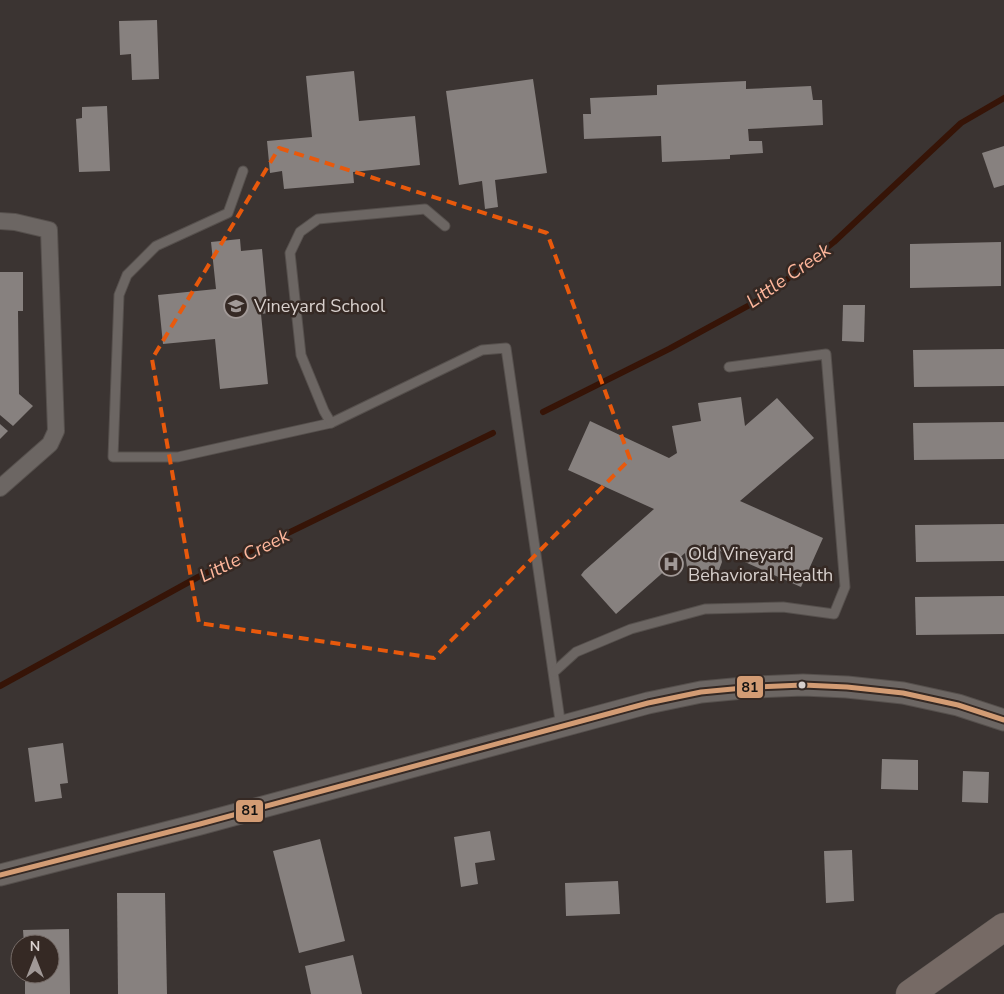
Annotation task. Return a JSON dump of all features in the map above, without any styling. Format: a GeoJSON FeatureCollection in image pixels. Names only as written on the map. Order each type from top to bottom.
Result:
{"type":"FeatureCollection","features":[{"type":"Feature","properties":{"kind":"highway"},"geometry":{"type":"LineString","coordinates":[[910,994],[1004,927]]}},
{"type":"Feature","properties":{"kind":"street"},"geometry":{"type":"LineString","coordinates":[[0,221],[15,222],[49,230],[56,431],[50,444],[0,488]]}},
{"type":"Feature","properties":{"kind":"street"},"geometry":{"type":"LineString","coordinates":[[0,875],[210,822],[648,703],[701,692],[803,685],[847,687],[903,693],[958,705],[1004,720]]}},
{"type":"Feature","properties":{"kind":"lane"},"geometry":{"type":"LineString","coordinates":[[243,171],[228,214],[156,246],[127,276],[119,294],[112,457],[178,457],[331,423],[482,350],[506,348],[561,727]]}},
{"type":"Feature","properties":{"kind":"lane"},"geometry":{"type":"LineString","coordinates":[[331,423],[324,411],[301,355],[290,253],[300,232],[318,219],[425,209],[445,226]]}},
{"type":"Feature","properties":{"kind":"lane"},"geometry":{"type":"LineString","coordinates":[[554,672],[576,652],[631,629],[705,609],[783,607],[834,614],[846,588],[826,354],[728,367]]}},
{"type":"Feature","properties":{"kind":"highlighted area"},"geometry":{"type":"Polygon","coordinates":[[[279,148],[547,233],[630,459],[434,658],[199,623],[152,359],[279,148]]]}},
{"type":"Feature","properties":{"kind":"building"},"geometry":{"type":"Polygon","coordinates":[[[157,20],[159,79],[132,80],[131,54],[120,55],[119,21],[157,20]]]}},
{"type":"Feature","properties":{"kind":"building"},"geometry":{"type":"Polygon","coordinates":[[[354,71],[359,121],[415,116],[420,165],[353,172],[354,183],[284,189],[282,171],[270,173],[267,141],[312,137],[306,76],[354,71]]]}},
{"type":"Feature","properties":{"kind":"building"},"geometry":{"type":"Polygon","coordinates":[[[533,79],[547,173],[495,180],[498,207],[485,209],[482,181],[459,185],[446,91],[533,79]]]}},
{"type":"Feature","properties":{"kind":"building"},"geometry":{"type":"Polygon","coordinates":[[[746,81],[746,89],[811,86],[813,100],[822,100],[823,125],[748,129],[749,141],[762,141],[763,153],[730,155],[730,159],[662,162],[661,136],[584,139],[583,114],[591,114],[590,98],[657,95],[657,85],[746,81]]]}},
{"type":"Feature","properties":{"kind":"building"},"geometry":{"type":"Polygon","coordinates":[[[107,106],[110,171],[79,172],[76,119],[82,118],[82,107],[107,106]]]}},
{"type":"Feature","properties":{"kind":"building"},"geometry":{"type":"Polygon","coordinates":[[[1004,146],[1004,185],[994,188],[982,153],[1004,146]]]}},
{"type":"Feature","properties":{"kind":"building"},"geometry":{"type":"Polygon","coordinates":[[[240,239],[241,251],[262,249],[268,313],[261,314],[268,384],[220,389],[215,339],[163,344],[158,295],[216,289],[211,242],[240,239]]]}},
{"type":"Feature","properties":{"kind":"building"},"geometry":{"type":"Polygon","coordinates":[[[1001,242],[1001,286],[910,288],[910,244],[1001,242]]]}},
{"type":"Feature","properties":{"kind":"building"},"geometry":{"type":"Polygon","coordinates":[[[0,272],[23,272],[23,311],[18,311],[19,394],[33,406],[13,426],[0,415],[0,272]]]}},
{"type":"Feature","properties":{"kind":"building"},"geometry":{"type":"Polygon","coordinates":[[[843,305],[865,305],[864,342],[842,341],[843,305]]]}},
{"type":"Feature","properties":{"kind":"building"},"geometry":{"type":"Polygon","coordinates":[[[1004,349],[1004,386],[914,387],[913,350],[1004,349]]]}},
{"type":"Feature","properties":{"kind":"building"},"geometry":{"type":"Polygon","coordinates":[[[741,397],[745,426],[777,398],[814,438],[740,501],[823,538],[801,587],[720,551],[722,562],[719,570],[688,574],[685,553],[616,614],[581,575],[654,509],[568,470],[590,421],[669,458],[677,453],[672,426],[701,421],[698,403],[741,397]]]}},
{"type":"Feature","properties":{"kind":"building"},"geometry":{"type":"Polygon","coordinates":[[[1004,422],[1004,459],[914,460],[913,423],[1004,422]]]}},
{"type":"Feature","properties":{"kind":"building"},"geometry":{"type":"Polygon","coordinates":[[[0,424],[8,431],[0,439],[0,424]]]}},
{"type":"Feature","properties":{"kind":"building"},"geometry":{"type":"Polygon","coordinates":[[[1004,524],[1004,561],[916,562],[915,525],[1004,524]]]}},
{"type":"Feature","properties":{"kind":"building"},"geometry":{"type":"Polygon","coordinates":[[[1004,596],[1004,634],[916,635],[915,597],[1004,596]]]}},
{"type":"Feature","properties":{"kind":"building"},"geometry":{"type":"Polygon","coordinates":[[[63,743],[68,783],[60,784],[62,798],[35,802],[28,748],[63,743]]]}},
{"type":"Feature","properties":{"kind":"building"},"geometry":{"type":"Polygon","coordinates":[[[882,759],[918,760],[918,790],[881,789],[882,759]]]}},
{"type":"Feature","properties":{"kind":"building"},"geometry":{"type":"Polygon","coordinates":[[[963,771],[989,772],[988,803],[962,802],[963,771]]]}},
{"type":"Feature","properties":{"kind":"building"},"geometry":{"type":"Polygon","coordinates":[[[490,831],[495,860],[475,863],[478,884],[461,887],[454,837],[490,831]]]}},
{"type":"Feature","properties":{"kind":"building"},"geometry":{"type":"Polygon","coordinates":[[[320,839],[345,941],[299,953],[273,851],[320,839]]]}},
{"type":"Feature","properties":{"kind":"building"},"geometry":{"type":"Polygon","coordinates":[[[852,850],[854,901],[826,903],[824,851],[852,850]]]}},
{"type":"Feature","properties":{"kind":"building"},"geometry":{"type":"Polygon","coordinates":[[[618,881],[620,914],[566,916],[565,883],[618,881]]]}},
{"type":"Feature","properties":{"kind":"building"},"geometry":{"type":"Polygon","coordinates":[[[117,893],[165,893],[167,994],[118,994],[117,893]]]}},
{"type":"Feature","properties":{"kind":"building"},"geometry":{"type":"Polygon","coordinates":[[[69,929],[70,994],[25,994],[25,984],[60,984],[60,934],[23,934],[23,930],[69,929]]]}},
{"type":"Feature","properties":{"kind":"building"},"geometry":{"type":"Polygon","coordinates":[[[353,955],[362,994],[311,994],[305,966],[353,955]]]}},
{"type":"Feature","properties":{"kind":"waterway","name":"Little Creek"},"geometry":{"type":"LineString","coordinates":[[543,412],[669,349],[766,296],[834,242],[961,123],[1004,98]]}},
{"type":"Feature","properties":{"kind":"waterway","name":"Little Creek"},"geometry":{"type":"LineString","coordinates":[[0,686],[198,577],[493,433]]}},
{"type":"Feature","properties":{"kind":"transit line","name":"81"},"geometry":{"type":"LineString","coordinates":[[0,875],[200,824],[648,703],[701,692],[803,685],[847,687],[903,693],[958,705],[1004,720]]}},
{"type":"Feature","properties":{"kind":"place","name":"Vineyard School"},"geometry":{"type":"Point","coordinates":[236,306]}},
{"type":"Feature","properties":{"kind":"place","name":"Old Vineyard Behavioral Health"},"geometry":{"type":"Point","coordinates":[671,564]}}]}
